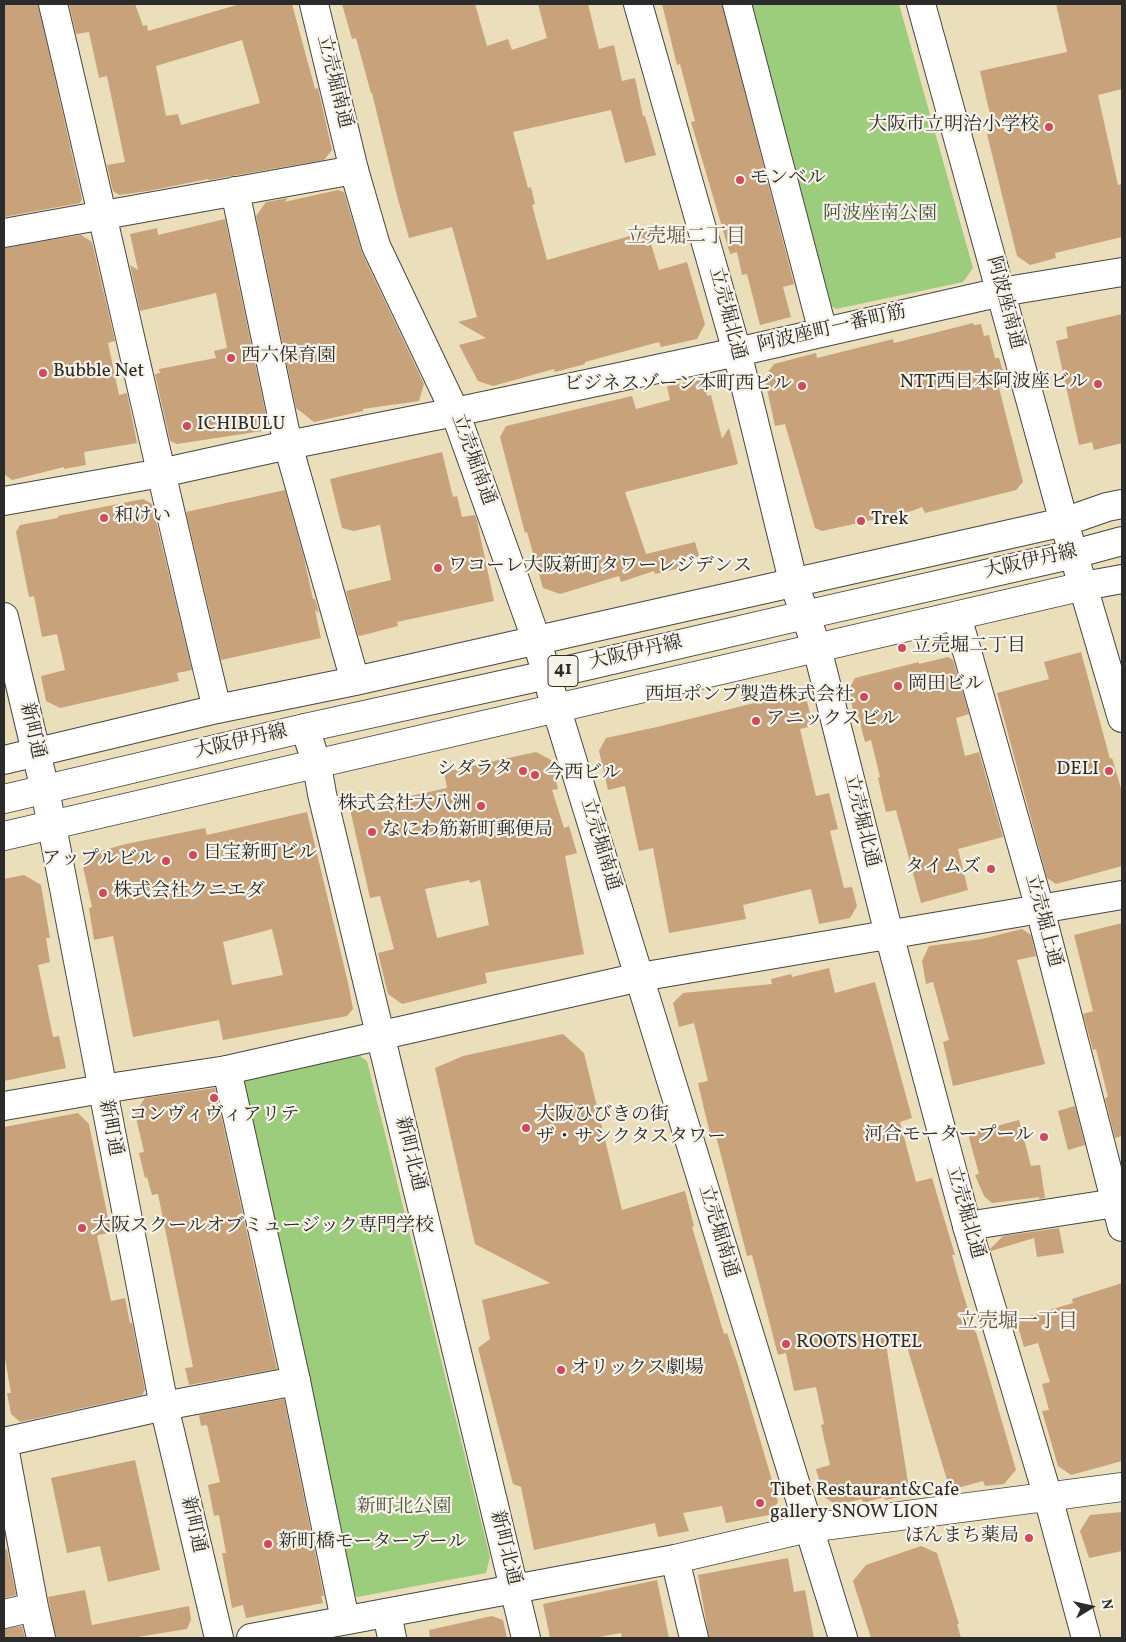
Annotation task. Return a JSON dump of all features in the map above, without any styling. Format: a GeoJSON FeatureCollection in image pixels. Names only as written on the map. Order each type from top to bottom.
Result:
{"type":"FeatureCollection","features":[{"type":"Feature","properties":{"kind":"street"},"geometry":{"type":"LineString","coordinates":[[53,4],[217,710]]}},
{"type":"Feature","properties":{"kind":"street","name":"立売堀南通"},"geometry":{"type":"LineString","coordinates":[[314,4],[354,170],[376,246],[455,412],[536,639],[842,1638]]}},
{"type":"Feature","properties":{"kind":"street","name":"立売堀北通"},"geometry":{"type":"LineString","coordinates":[[638,4],[736,352],[793,582],[817,648],[889,934],[967,1226],[1048,1497],[1086,1638]]}},
{"type":"Feature","properties":{"kind":"street"},"geometry":{"type":"LineString","coordinates":[[737,4],[823,332]]}},
{"type":"Feature","properties":{"kind":"street","name":"阿波座南通"},"geometry":{"type":"LineString","coordinates":[[921,4],[1064,522],[1122,718]]}},
{"type":"Feature","properties":{"kind":"street"},"geometry":{"type":"LineString","coordinates":[[4,233],[354,170]]}},
{"type":"Feature","properties":{"kind":"street"},"geometry":{"type":"LineString","coordinates":[[235,191],[288,445],[355,681]]}},
{"type":"Feature","properties":{"kind":"street","name":"阿波座町一番町筋"},"geometry":{"type":"LineString","coordinates":[[4,501],[161,473],[288,445],[455,412],[736,352],[1001,292],[1122,272]]}},
{"type":"Feature","properties":{"kind":"street"},"geometry":{"type":"LineString","coordinates":[[4,760],[217,710],[355,681],[1064,522],[1107,507],[1122,504]]}},
{"type":"Feature","properties":{"kind":"street","name":"大阪伊丹線"},"geometry":{"type":"LineString","coordinates":[[4,799],[305,728],[547,675],[1074,554],[1122,540]]}},
{"type":"Feature","properties":{"kind":"street"},"geometry":{"type":"LineString","coordinates":[[4,836],[1084,586],[1122,579]]}},
{"type":"Feature","properties":{"kind":"street","name":"立売堀上通"},"geometry":{"type":"LineString","coordinates":[[957,616],[1040,909],[1120,1211]]}},
{"type":"Feature","properties":{"kind":"street","name":"新町通"},"geometry":{"type":"LineString","coordinates":[[4,617],[45,790],[50,826],[164,1406],[220,1638]]}},
{"type":"Feature","properties":{"kind":"street","name":"新町北通"},"geometry":{"type":"LineString","coordinates":[[305,728],[316,765],[526,1638]]}},
{"type":"Feature","properties":{"kind":"street"},"geometry":{"type":"LineString","coordinates":[[4,1106],[227,1070],[380,1034],[640,977],[1122,895]]}},
{"type":"Feature","properties":{"kind":"street"},"geometry":{"type":"LineString","coordinates":[[227,1070],[296,1381],[345,1620]]}},
{"type":"Feature","properties":{"kind":"street"},"geometry":{"type":"LineString","coordinates":[[967,1226],[1120,1211]]}},
{"type":"Feature","properties":{"kind":"street"},"geometry":{"type":"LineString","coordinates":[[4,1442],[164,1406],[296,1381]]}},
{"type":"Feature","properties":{"kind":"street"},"geometry":{"type":"LineString","coordinates":[[4,1447],[34,1607],[42,1638]]}},
{"type":"Feature","properties":{"kind":"street"},"geometry":{"type":"LineString","coordinates":[[251,1638],[345,1620],[390,1626],[514,1590],[675,1559],[808,1528],[1122,1487]]}},
{"type":"Feature","properties":{"kind":"street"},"geometry":{"type":"LineString","coordinates":[[675,1559],[694,1638]]}},
{"type":"Feature","properties":{"kind":"street"},"geometry":{"type":"LineString","coordinates":[[4,1614],[34,1607]]}},
{"type":"Feature","properties":{"kind":"green space","name":"阿波座南公園"},"geometry":{"type":"Polygon","coordinates":[[[744,4],[899,4],[973,268],[963,282],[836,309],[823,301],[744,4]]]}},
{"type":"Feature","properties":{"kind":"green space","name":"新町北公園"},"geometry":{"type":"Polygon","coordinates":[[[357,1054],[367,1061],[490,1557],[486,1573],[357,1597],[348,1588],[239,1090],[247,1076],[357,1054]]]}},
{"type":"Feature","properties":{"kind":"building"},"geometry":{"type":"Polygon","coordinates":[[[4,4],[38,4],[82,199],[80,203],[4,217],[4,4]]]}},
{"type":"Feature","properties":{"kind":"building"},"geometry":{"type":"Polygon","coordinates":[[[69,4],[135,4],[143,26],[147,25],[148,31],[240,4],[292,4],[315,89],[318,88],[332,150],[324,160],[119,195],[113,191],[107,165],[125,162],[107,76],[99,78],[89,32],[76,34],[69,4]],[[242,40],[156,66],[166,116],[178,114],[181,125],[260,103],[242,40]]]}},
{"type":"Feature","properties":{"kind":"building"},"geometry":{"type":"Polygon","coordinates":[[[342,4],[475,4],[487,46],[508,39],[512,50],[547,38],[538,4],[588,4],[599,49],[614,45],[622,81],[635,78],[643,116],[645,116],[656,155],[625,163],[611,110],[513,132],[528,188],[531,187],[535,204],[532,205],[547,260],[647,231],[659,270],[687,262],[705,324],[697,339],[661,347],[659,342],[555,372],[554,369],[493,386],[478,381],[459,345],[486,338],[458,322],[477,317],[452,227],[409,238],[372,93],[356,38],[352,39],[342,4]]]}},
{"type":"Feature","properties":{"kind":"building"},"geometry":{"type":"Polygon","coordinates":[[[662,4],[722,4],[794,284],[783,287],[791,317],[760,325],[747,274],[742,275],[737,252],[730,254],[691,122],[695,121],[680,64],[677,65],[662,4]]]}},
{"type":"Feature","properties":{"kind":"building","name":"大阪市立明治小学校"},"geometry":{"type":"Polygon","coordinates":[[[1056,4],[1122,4],[1122,89],[1098,95],[1118,185],[1122,184],[1122,237],[1055,253],[1056,258],[1030,265],[1017,256],[987,134],[994,132],[980,71],[1067,52],[1056,4]]]}},
{"type":"Feature","properties":{"kind":"building"},"geometry":{"type":"Polygon","coordinates":[[[338,190],[344,192],[362,253],[424,384],[419,401],[363,409],[363,411],[314,422],[296,408],[256,216],[266,202],[288,198],[284,202],[338,190]]]}},
{"type":"Feature","properties":{"kind":"building"},"geometry":{"type":"Polygon","coordinates":[[[225,219],[269,430],[177,444],[170,441],[155,374],[160,373],[159,369],[216,358],[214,351],[227,348],[216,293],[140,311],[130,265],[138,270],[130,234],[157,228],[158,235],[225,219]]]}},
{"type":"Feature","properties":{"kind":"building"},"geometry":{"type":"Polygon","coordinates":[[[81,235],[92,242],[115,341],[108,343],[119,395],[127,393],[137,443],[84,452],[86,465],[64,469],[64,467],[12,480],[4,474],[4,248],[81,235]]]}},
{"type":"Feature","properties":{"kind":"building","name":"NTT西日本阿波座ビル"},"geometry":{"type":"Polygon","coordinates":[[[1122,314],[1122,443],[1094,450],[1092,442],[1079,445],[1056,341],[1068,338],[1066,327],[1122,314]]]}},
{"type":"Feature","properties":{"kind":"building"},"geometry":{"type":"Polygon","coordinates":[[[973,323],[974,325],[981,324],[984,336],[989,335],[995,358],[999,358],[1005,378],[997,380],[1023,482],[1016,490],[925,513],[922,507],[912,511],[822,531],[815,528],[785,424],[775,426],[765,380],[765,376],[774,364],[816,353],[817,358],[893,339],[894,343],[973,323]]]}},
{"type":"Feature","properties":{"kind":"building"},"geometry":{"type":"Polygon","coordinates":[[[704,379],[707,396],[711,395],[722,439],[729,428],[738,464],[625,492],[646,554],[695,542],[699,556],[678,563],[680,568],[655,574],[654,571],[621,582],[619,576],[560,594],[543,588],[527,532],[525,533],[500,437],[506,426],[632,396],[636,409],[670,400],[667,386],[704,379]]]}},
{"type":"Feature","properties":{"kind":"building"},"geometry":{"type":"Polygon","coordinates":[[[442,452],[453,497],[457,496],[462,517],[475,515],[494,601],[397,622],[398,626],[360,636],[358,635],[346,591],[391,580],[380,525],[354,531],[342,528],[330,479],[442,452]]]}},
{"type":"Feature","properties":{"kind":"building"},"geometry":{"type":"Polygon","coordinates":[[[285,490],[313,599],[315,599],[319,613],[315,610],[321,638],[221,660],[186,512],[285,490]]]}},
{"type":"Feature","properties":{"kind":"building"},"geometry":{"type":"Polygon","coordinates":[[[143,499],[152,504],[192,670],[177,673],[179,681],[60,708],[46,701],[41,676],[65,670],[57,634],[42,637],[34,596],[29,597],[16,532],[20,525],[143,499]]]}},
{"type":"Feature","properties":{"kind":"building"},"geometry":{"type":"Polygon","coordinates":[[[1081,652],[1110,759],[1112,758],[1122,792],[1122,866],[1056,884],[1047,878],[997,693],[1049,679],[1044,662],[1081,652]]]}},
{"type":"Feature","properties":{"kind":"building"},"geometry":{"type":"Polygon","coordinates":[[[948,657],[953,660],[969,714],[956,718],[965,756],[979,752],[1003,837],[958,849],[968,890],[921,903],[896,810],[886,812],[871,740],[865,742],[858,715],[854,716],[849,689],[855,678],[919,662],[919,664],[948,657]]]}},
{"type":"Feature","properties":{"kind":"building"},"geometry":{"type":"Polygon","coordinates":[[[791,694],[792,697],[800,695],[801,702],[807,701],[813,726],[800,729],[816,796],[829,793],[838,829],[830,831],[844,888],[852,887],[857,906],[850,918],[819,924],[811,889],[743,905],[746,919],[669,933],[653,848],[639,851],[625,786],[608,790],[599,751],[606,738],[791,694]]]}},
{"type":"Feature","properties":{"kind":"building"},"geometry":{"type":"Polygon","coordinates":[[[536,752],[551,760],[558,789],[552,790],[564,828],[569,826],[577,853],[565,856],[584,954],[485,973],[487,983],[402,1004],[388,994],[378,953],[394,949],[380,896],[370,898],[350,809],[447,788],[444,772],[536,752]],[[469,880],[425,889],[437,938],[489,925],[480,880],[470,883],[469,880]]]}},
{"type":"Feature","properties":{"kind":"building"},"geometry":{"type":"Polygon","coordinates":[[[307,812],[349,987],[353,1009],[347,1016],[223,1040],[219,1020],[133,1037],[113,936],[94,940],[89,908],[92,907],[83,867],[90,854],[126,844],[205,828],[207,835],[307,812]],[[272,929],[223,942],[232,985],[283,975],[272,929]]]}},
{"type":"Feature","properties":{"kind":"building"},"geometry":{"type":"Polygon","coordinates":[[[24,875],[41,885],[50,938],[46,938],[50,962],[38,965],[53,1037],[59,1036],[66,1068],[4,1081],[4,879],[24,875]]]}},
{"type":"Feature","properties":{"kind":"building"},"geometry":{"type":"Polygon","coordinates":[[[1122,923],[1122,1136],[1115,1138],[1105,1098],[1108,1097],[1096,1049],[1093,1050],[1083,1014],[1093,1011],[1074,935],[1122,923]]]}},
{"type":"Feature","properties":{"kind":"building"},"geometry":{"type":"Polygon","coordinates":[[[1022,929],[1031,935],[1036,956],[1017,960],[1045,1064],[953,1086],[943,1042],[949,1040],[933,982],[926,984],[922,961],[929,946],[982,939],[1022,929]]]}},
{"type":"Feature","properties":{"kind":"building"},"geometry":{"type":"Polygon","coordinates":[[[829,968],[835,993],[875,982],[912,1118],[900,1122],[916,1182],[932,1178],[955,1255],[952,1255],[961,1287],[1016,1470],[1004,1484],[985,1486],[983,1481],[950,1490],[905,1340],[886,1344],[910,1495],[885,1500],[884,1497],[863,1503],[862,1499],[837,1505],[824,1497],[816,1469],[830,1465],[821,1425],[824,1424],[816,1387],[794,1391],[786,1353],[778,1355],[752,1255],[747,1256],[716,1136],[711,1137],[698,1083],[708,1081],[694,1023],[679,1027],[673,1003],[683,993],[772,984],[771,979],[791,974],[792,977],[829,968]]]}},
{"type":"Feature","properties":{"kind":"building"},"geometry":{"type":"Polygon","coordinates":[[[563,1034],[584,1053],[622,1210],[685,1191],[694,1226],[692,1227],[724,1334],[727,1333],[738,1365],[778,1502],[769,1515],[726,1523],[722,1506],[683,1513],[689,1531],[658,1537],[655,1523],[534,1550],[521,1487],[513,1484],[478,1348],[490,1339],[482,1300],[550,1283],[475,1244],[435,1068],[463,1056],[563,1034]]]}},
{"type":"Feature","properties":{"kind":"building"},"geometry":{"type":"Polygon","coordinates":[[[215,1088],[277,1369],[189,1385],[185,1368],[193,1367],[158,1194],[152,1195],[147,1177],[145,1178],[139,1153],[144,1152],[135,1113],[145,1098],[215,1088]]]}},
{"type":"Feature","properties":{"kind":"building"},"geometry":{"type":"Polygon","coordinates":[[[1075,1106],[1085,1145],[1068,1150],[1058,1111],[1075,1106]]]}},
{"type":"Feature","properties":{"kind":"building"},"geometry":{"type":"Polygon","coordinates":[[[78,1113],[89,1124],[111,1233],[97,1236],[111,1301],[125,1298],[130,1323],[132,1323],[145,1390],[142,1395],[20,1422],[11,1414],[7,1393],[11,1393],[4,1353],[4,1127],[78,1113]]]}},
{"type":"Feature","properties":{"kind":"building"},"geometry":{"type":"Polygon","coordinates":[[[1019,1120],[1031,1166],[1040,1165],[1045,1198],[992,1203],[984,1196],[975,1175],[979,1174],[968,1134],[1019,1120]]]}},
{"type":"Feature","properties":{"kind":"building"},"geometry":{"type":"Polygon","coordinates":[[[1059,1228],[1064,1253],[1037,1257],[1034,1238],[991,1251],[990,1249],[1003,1236],[1059,1228]]]}},
{"type":"Feature","properties":{"kind":"building"},"geometry":{"type":"Polygon","coordinates":[[[1122,1283],[1122,1461],[1071,1475],[1058,1466],[1042,1411],[1049,1410],[1042,1384],[1050,1382],[1038,1343],[1024,1347],[1016,1320],[1073,1303],[1072,1299],[1122,1283]]]}},
{"type":"Feature","properties":{"kind":"building"},"geometry":{"type":"Polygon","coordinates":[[[284,1399],[324,1596],[321,1596],[323,1603],[246,1618],[243,1605],[232,1608],[222,1553],[226,1553],[219,1515],[214,1516],[208,1485],[220,1482],[207,1425],[201,1426],[199,1415],[284,1399]]]}},
{"type":"Feature","properties":{"kind":"building"},"geometry":{"type":"Polygon","coordinates":[[[135,1460],[160,1570],[108,1582],[100,1546],[67,1553],[51,1478],[135,1460]]]}},
{"type":"Feature","properties":{"kind":"building"},"geometry":{"type":"Polygon","coordinates":[[[1122,1512],[1122,1551],[1089,1558],[1080,1531],[1090,1515],[1122,1512]]]}},
{"type":"Feature","properties":{"kind":"building"},"geometry":{"type":"Polygon","coordinates":[[[921,1546],[937,1553],[959,1624],[957,1624],[961,1638],[871,1638],[853,1581],[866,1565],[921,1546]]]}},
{"type":"Feature","properties":{"kind":"building"},"geometry":{"type":"Polygon","coordinates":[[[7,1549],[16,1595],[4,1598],[4,1550],[7,1549]]]}},
{"type":"Feature","properties":{"kind":"building"},"geometry":{"type":"Polygon","coordinates":[[[788,1558],[794,1592],[805,1590],[814,1638],[709,1638],[698,1575],[788,1558]]]}},
{"type":"Feature","properties":{"kind":"building"},"geometry":{"type":"Polygon","coordinates":[[[657,1580],[669,1638],[622,1638],[621,1633],[594,1638],[550,1638],[543,1604],[657,1580]]]}},
{"type":"Feature","properties":{"kind":"building"},"geometry":{"type":"Polygon","coordinates":[[[85,1590],[92,1625],[189,1606],[191,1620],[187,1629],[131,1638],[56,1638],[48,1597],[85,1590]]]}},
{"type":"Feature","properties":{"kind":"building"},"geometry":{"type":"Polygon","coordinates":[[[492,1616],[503,1620],[507,1638],[430,1638],[429,1630],[492,1616]]]}},
{"type":"Feature","properties":{"kind":"building"},"geometry":{"type":"Polygon","coordinates":[[[22,1626],[25,1638],[4,1638],[4,1629],[22,1626]]]}},
{"type":"Feature","properties":{"kind":"place","name":"大阪市立明治小学校"},"geometry":{"type":"Point","coordinates":[1049,127]}},
{"type":"Feature","properties":{"kind":"place","name":"モンベル"},"geometry":{"type":"Point","coordinates":[740,180]}},
{"type":"Feature","properties":{"kind":"place","name":"西六保育園"},"geometry":{"type":"Point","coordinates":[231,358]}},
{"type":"Feature","properties":{"kind":"place","name":"Bubble Net"},"geometry":{"type":"Point","coordinates":[43,373]}},
{"type":"Feature","properties":{"kind":"place","name":"NTT西日本阿波座ビル"},"geometry":{"type":"Point","coordinates":[1098,384]}},
{"type":"Feature","properties":{"kind":"place","name":"ビジネスゾーン本町西ビル"},"geometry":{"type":"Point","coordinates":[802,386]}},
{"type":"Feature","properties":{"kind":"place","name":"ICHIBULU"},"geometry":{"type":"Point","coordinates":[187,426]}},
{"type":"Feature","properties":{"kind":"place","name":"和けい"},"geometry":{"type":"Point","coordinates":[104,518]}},
{"type":"Feature","properties":{"kind":"place","name":"Trek"},"geometry":{"type":"Point","coordinates":[861,521]}},
{"type":"Feature","properties":{"kind":"place","name":"ワコーレ大阪新町タワーレジデンス"},"geometry":{"type":"Point","coordinates":[438,568]}},
{"type":"Feature","properties":{"kind":"place","name":"立売堀二丁目"},"geometry":{"type":"Point","coordinates":[902,648]}},
{"type":"Feature","properties":{"kind":"place","name":"岡田ビル"},"geometry":{"type":"Point","coordinates":[898,686]}},
{"type":"Feature","properties":{"kind":"place","name":"西垣ポンプ製造株式会社"},"geometry":{"type":"Point","coordinates":[864,697]}},
{"type":"Feature","properties":{"kind":"place","name":"アニックスビル"},"geometry":{"type":"Point","coordinates":[756,721]}},
{"type":"Feature","properties":{"kind":"place","name":"シダラタ"},"geometry":{"type":"Point","coordinates":[523,771]}},
{"type":"Feature","properties":{"kind":"place","name":"DELI"},"geometry":{"type":"Point","coordinates":[1109,771]}},
{"type":"Feature","properties":{"kind":"place","name":"今西ビル"},"geometry":{"type":"Point","coordinates":[535,775]}},
{"type":"Feature","properties":{"kind":"place","name":"株式会社大八洲"},"geometry":{"type":"Point","coordinates":[481,806]}},
{"type":"Feature","properties":{"kind":"place","name":"なにわ筋新町郵便局"},"geometry":{"type":"Point","coordinates":[372,832]}},
{"type":"Feature","properties":{"kind":"place","name":"日宝新町ビル"},"geometry":{"type":"Point","coordinates":[193,855]}},
{"type":"Feature","properties":{"kind":"place","name":"アップルビル"},"geometry":{"type":"Point","coordinates":[166,861]}},
{"type":"Feature","properties":{"kind":"place","name":"タイムズ"},"geometry":{"type":"Point","coordinates":[991,869]}},
{"type":"Feature","properties":{"kind":"place","name":"株式会社クニエダ"},"geometry":{"type":"Point","coordinates":[103,893]}},
{"type":"Feature","properties":{"kind":"place","name":"コンヴィヴィアリテ"},"geometry":{"type":"Point","coordinates":[214,1098]}},
{"type":"Feature","properties":{"kind":"place","name":"大阪ひびきの街 ザ・サンクタスタワー"},"geometry":{"type":"Point","coordinates":[526,1128]}},
{"type":"Feature","properties":{"kind":"place","name":"河合モータープール"},"geometry":{"type":"Point","coordinates":[1044,1137]}},
{"type":"Feature","properties":{"kind":"place","name":"大阪スクールオブミュージック専門学校"},"geometry":{"type":"Point","coordinates":[82,1228]}},
{"type":"Feature","properties":{"kind":"place","name":"ROOTS HOTEL"},"geometry":{"type":"Point","coordinates":[786,1344]}},
{"type":"Feature","properties":{"kind":"place","name":"オリックス劇場"},"geometry":{"type":"Point","coordinates":[561,1370]}},
{"type":"Feature","properties":{"kind":"place","name":"Tibet Restaurant&Cafe gallery SNOW LION"},"geometry":{"type":"Point","coordinates":[760,1503]}},
{"type":"Feature","properties":{"kind":"place","name":"ほんまち薬局"},"geometry":{"type":"Point","coordinates":[1029,1538]}},
{"type":"Feature","properties":{"kind":"place","name":"新町橋モータープール"},"geometry":{"type":"Point","coordinates":[268,1544]}},
{"type":"Feature","properties":{"kind":"district","name":"立売堀二丁目"},"geometry":{"type":"Point","coordinates":[686,238]}},
{"type":"Feature","properties":{"kind":"district","name":"立売堀一丁目"},"geometry":{"type":"Point","coordinates":[1018,1323]}}]}
